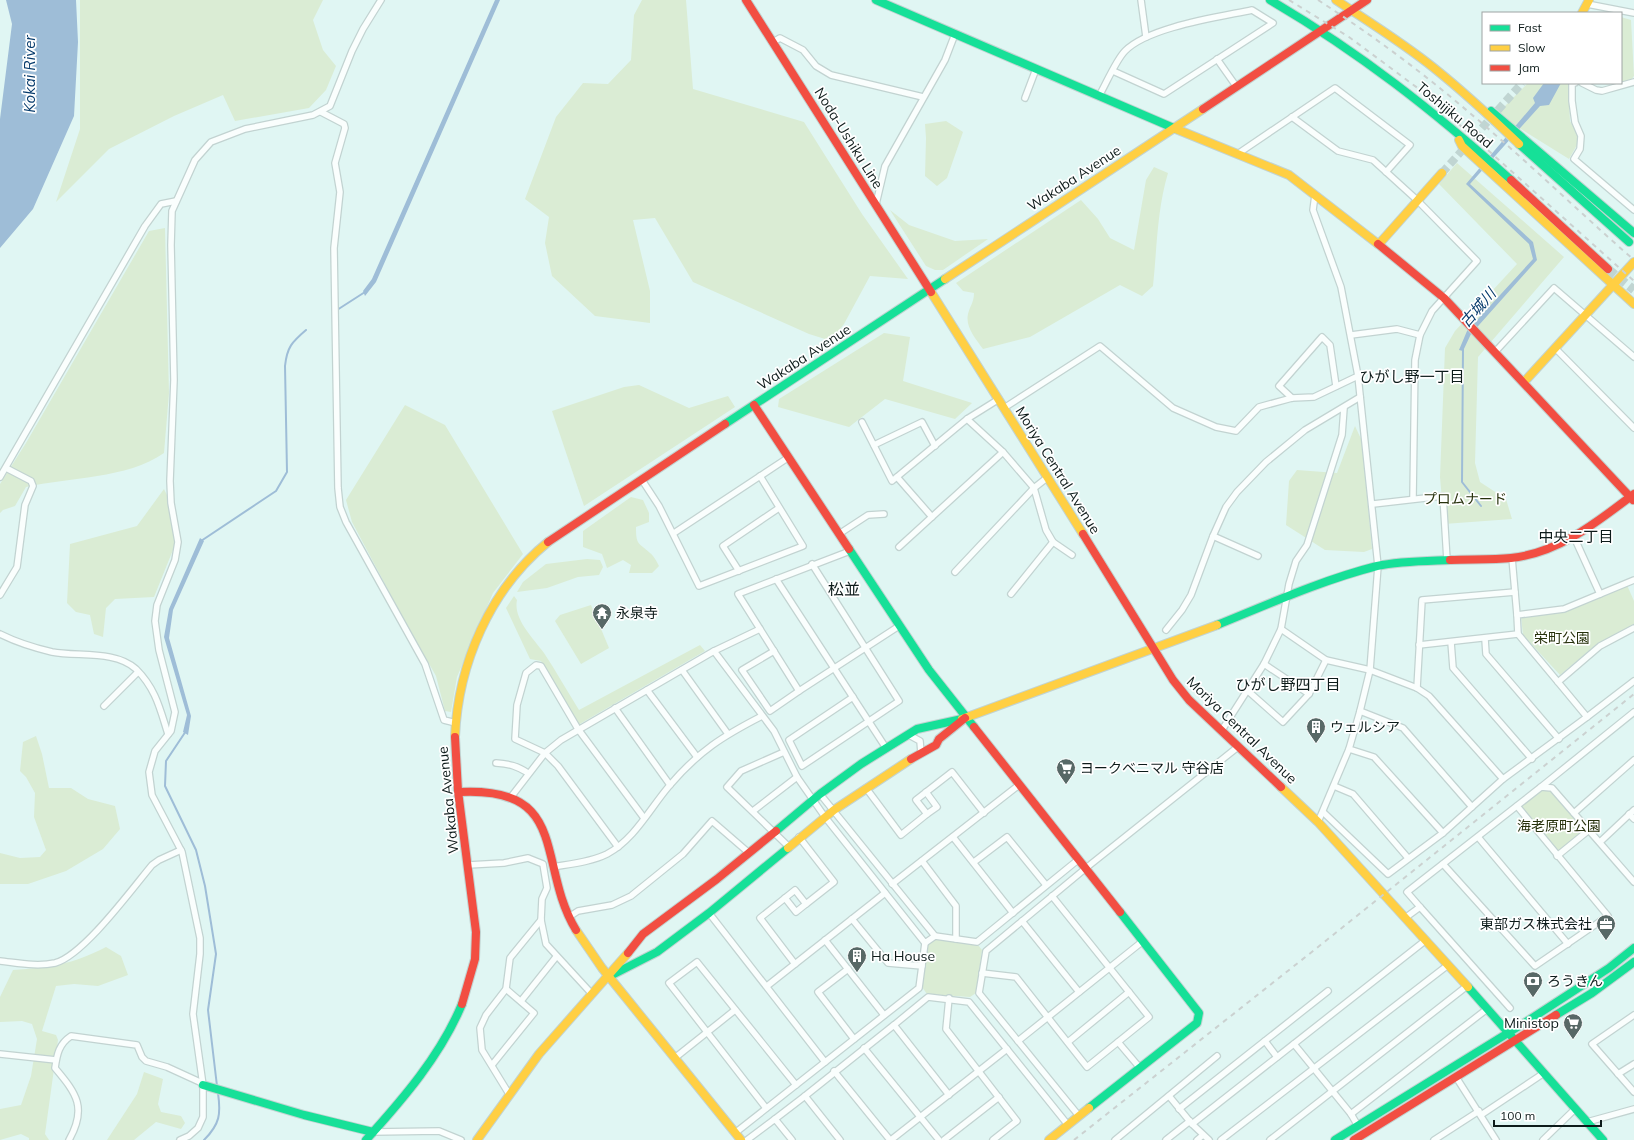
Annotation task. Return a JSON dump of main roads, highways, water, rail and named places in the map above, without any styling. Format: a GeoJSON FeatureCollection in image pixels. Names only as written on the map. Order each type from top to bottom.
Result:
{"type":"FeatureCollection","features":[{"type":"Feature","properties":{"kind":"main road","name":"Noda-Ushiku Line"},"geometry":{"type":"LineString","coordinates":[[746,0],[930,289]]}},
{"type":"Feature","properties":{"kind":"main road"},"geometry":{"type":"LineString","coordinates":[[479,1139],[509,1094],[539,1054],[591,993],[609,976],[643,934],[749,853],[813,799],[886,748],[917,729],[965,718],[1154,649],[1325,582],[1378,566],[1447,560],[1512,558],[1544,550],[1574,537],[1633,497],[1444,298],[1379,244],[1315,195],[1277,169],[1174,128],[876,0]]}},
{"type":"Feature","properties":{"kind":"main road","name":"Toshijiku Road"},"geometry":{"type":"LineString","coordinates":[[1270,0],[1320,30],[1374,66],[1453,130],[1608,269]]}},
{"type":"Feature","properties":{"kind":"main road","name":"Toshijiku Road"},"geometry":{"type":"LineString","coordinates":[[1336,0],[1390,35],[1434,68],[1493,119],[1537,162],[1629,242]]}},
{"type":"Feature","properties":{"kind":"main road","name":"Wakaba Avenue"},"geometry":{"type":"LineString","coordinates":[[366,1140],[431,1060],[447,1036],[461,1009],[473,972],[478,940],[459,792],[455,748],[456,723],[462,689],[472,653],[489,615],[509,583],[528,560],[559,534],[1320,30],[1368,0]]}},
{"type":"Feature","properties":{"kind":"main road"},"geometry":{"type":"LineString","coordinates":[[1583,12],[1588,2]]}},
{"type":"Feature","properties":{"kind":"main road"},"geometry":{"type":"LineString","coordinates":[[1434,68],[1497,114],[1634,233]]}},
{"type":"Feature","properties":{"kind":"main road"},"geometry":{"type":"LineString","coordinates":[[1453,130],[1462,146],[1634,304]]}},
{"type":"Feature","properties":{"kind":"main road"},"geometry":{"type":"LineString","coordinates":[[1379,244],[1442,173]]}},
{"type":"Feature","properties":{"kind":"main road"},"geometry":{"type":"LineString","coordinates":[[1524,382],[1556,349],[1634,262]]}},
{"type":"Feature","properties":{"kind":"main road","name":"Moriya Central Avenue"},"geometry":{"type":"LineString","coordinates":[[930,289],[1173,680],[1188,700],[1222,730],[1318,822],[1426,940],[1603,1140]]}},
{"type":"Feature","properties":{"kind":"main road"},"geometry":{"type":"LineString","coordinates":[[754,405],[929,670],[965,718],[1197,1008],[1199,1018],[1197,1023],[1049,1140]]}},
{"type":"Feature","properties":{"kind":"main road"},"geometry":{"type":"LineString","coordinates":[[609,976],[657,952],[708,913],[799,837],[834,810],[898,766],[936,745],[939,739],[965,718]]}},
{"type":"Feature","properties":{"kind":"main road"},"geometry":{"type":"LineString","coordinates":[[459,792],[480,790],[500,793],[511,797],[529,809],[543,825],[548,840],[556,883],[569,917],[585,944],[741,1140]]}},
{"type":"Feature","properties":{"kind":"main road"},"geometry":{"type":"LineString","coordinates":[[1335,1140],[1508,1033],[1609,968],[1634,948]]}},
{"type":"Feature","properties":{"kind":"main road"},"geometry":{"type":"LineString","coordinates":[[1354,1140],[1366,1136],[1456,1077],[1592,993],[1634,962]]}},
{"type":"Feature","properties":{"kind":"main road"},"geometry":{"type":"LineString","coordinates":[[202,1084],[212,1089],[325,1121],[373,1132]]}},
{"type":"Feature","properties":{"kind":"water","name":"Kokai River"},"geometry":{"type":"Polygon","coordinates":[[[6,0],[76,0],[78,42],[74,116],[33,209],[0,248],[0,119],[12,24],[6,0]]]}},
{"type":"Feature","properties":{"kind":"water"},"geometry":{"type":"Polygon","coordinates":[[[495,0],[500,0],[376,282],[365,296],[363,291],[372,279],[495,0]]]}},
{"type":"Feature","properties":{"kind":"water"},"geometry":{"type":"Polygon","coordinates":[[[1543,84],[1560,84],[1549,105],[1540,106],[1470,184],[1533,242],[1537,260],[1471,334],[1463,351],[1459,350],[1467,331],[1533,259],[1529,244],[1466,184],[1535,103],[1533,98],[1543,84]]]}},
{"type":"Feature","properties":{"kind":"water"},"geometry":{"type":"Polygon","coordinates":[[[200,538],[204,541],[173,610],[169,638],[191,716],[188,735],[183,732],[187,715],[164,637],[169,609],[200,538]]]}},
{"type":"Feature","properties":{"kind":"waterway"},"geometry":{"type":"LineString","coordinates":[[337,310],[365,292]]}},
{"type":"Feature","properties":{"kind":"waterway"},"geometry":{"type":"LineString","coordinates":[[201,541],[276,491],[287,472],[285,366],[287,354],[291,345],[306,330]]}},
{"type":"Feature","properties":{"kind":"waterway","name":"古城川"},"geometry":{"type":"LineString","coordinates":[[1463,348],[1462,482],[1481,506]]}},
{"type":"Feature","properties":{"kind":"waterway"},"geometry":{"type":"LineString","coordinates":[[186,731],[166,761],[165,786],[196,850],[205,886],[216,954],[208,1010],[217,1086]]}},
{"type":"Feature","properties":{"kind":"waterway"},"geometry":{"type":"LineString","coordinates":[[204,1140],[213,1129],[218,1118],[218,1093]]}},
{"type":"Feature","properties":{"kind":"tunnel"},"geometry":{"type":"LineString","coordinates":[[1442,173],[1521,84]]}},
{"type":"Feature","properties":{"kind":"tunnel"},"geometry":{"type":"LineString","coordinates":[[1608,269],[1634,290]]}},
{"type":"Feature","properties":{"kind":"railway"},"geometry":{"type":"LineString","coordinates":[[1289,0],[1349,37],[1423,92],[1634,281]]}},
{"type":"Feature","properties":{"kind":"railway"},"geometry":{"type":"LineString","coordinates":[[1318,0],[1396,54],[1453,98],[1634,260]]}},
{"type":"Feature","properties":{"kind":"railway"},"geometry":{"type":"LineString","coordinates":[[1074,1140],[1634,694]]}},
{"type":"Feature","properties":{"kind":"place","name":"永泉寺"},"geometry":{"type":"Point","coordinates":[602,630]}},
{"type":"Feature","properties":{"kind":"place","name":"ウェルシア"},"geometry":{"type":"Point","coordinates":[1316,744]}},
{"type":"Feature","properties":{"kind":"place","name":"ヨークベニマル 守谷店"},"geometry":{"type":"Point","coordinates":[1066,785]}},
{"type":"Feature","properties":{"kind":"place","name":"東部ガス株式会社"},"geometry":{"type":"Point","coordinates":[1606,941]}},
{"type":"Feature","properties":{"kind":"place","name":"Ha House"},"geometry":{"type":"Point","coordinates":[857,973]}},
{"type":"Feature","properties":{"kind":"place","name":"ろうきん"},"geometry":{"type":"Point","coordinates":[1533,998]}},
{"type":"Feature","properties":{"kind":"place","name":"Ministop"},"geometry":{"type":"Point","coordinates":[1573,1040]}},
{"type":"Feature","properties":{"kind":"district","name":"ひがし野一丁目"},"geometry":{"type":"Point","coordinates":[1412,377]}},
{"type":"Feature","properties":{"kind":"district","name":"中央二丁目"},"geometry":{"type":"Point","coordinates":[1576,537]}},
{"type":"Feature","properties":{"kind":"district","name":"松並"},"geometry":{"type":"Point","coordinates":[844,589]}},
{"type":"Feature","properties":{"kind":"district","name":"ひがし野四丁目"},"geometry":{"type":"Point","coordinates":[1288,685]}},
{"type":"Feature","properties":{"kind":"park label","name":"プロムナード"},"geometry":{"type":"Point","coordinates":[1465,499]}},
{"type":"Feature","properties":{"kind":"park label","name":"栄町公園"},"geometry":{"type":"Point","coordinates":[1562,638]}},
{"type":"Feature","properties":{"kind":"park label","name":"海老原町公園"},"geometry":{"type":"Point","coordinates":[1559,826]}}]}
